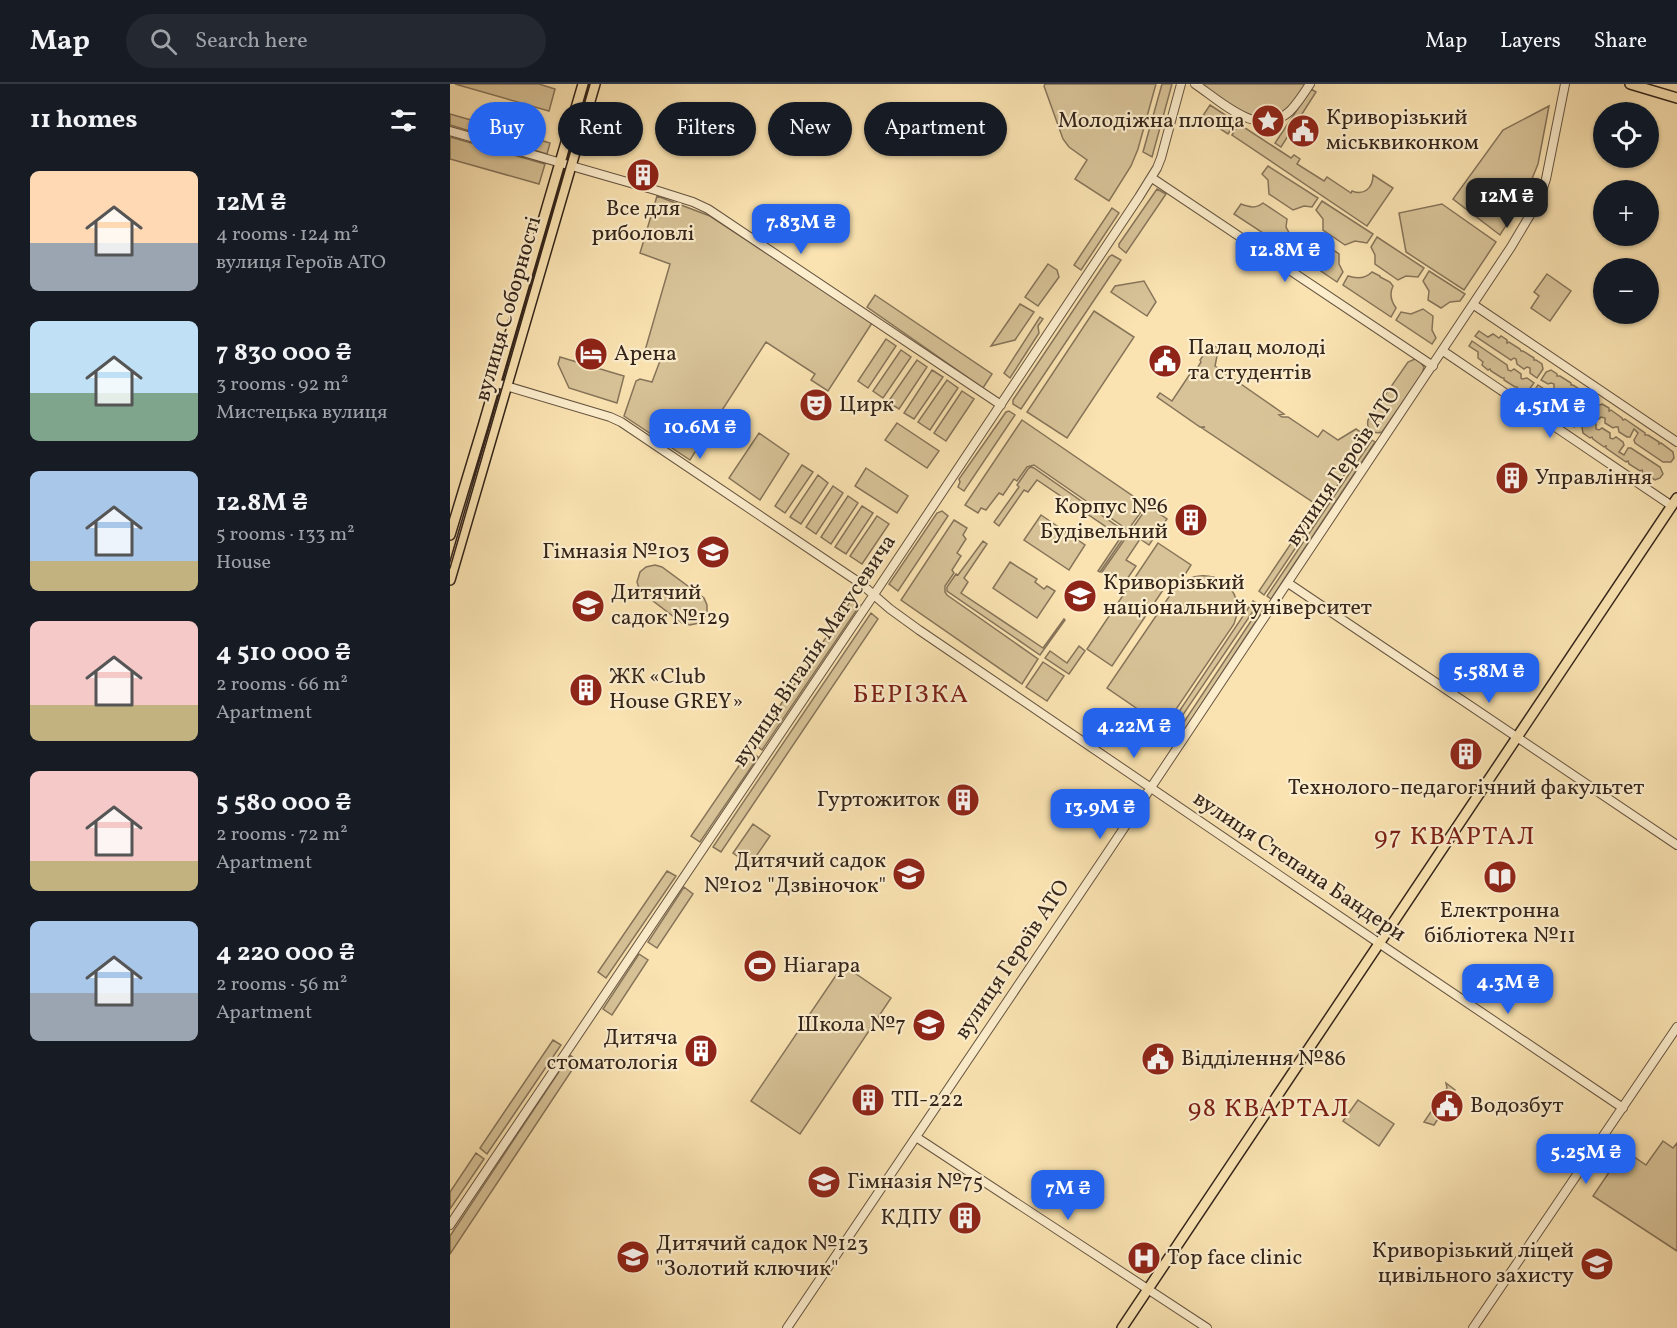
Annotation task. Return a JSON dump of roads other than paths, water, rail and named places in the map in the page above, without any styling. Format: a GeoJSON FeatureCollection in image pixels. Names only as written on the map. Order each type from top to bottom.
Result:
{"type":"FeatureCollection","features":[{"type":"Feature","properties":{"kind":"main road","name":"вулиця Соборності"},"geometry":{"type":"LineString","coordinates":[[450,535],[583,84]]}},
{"type":"Feature","properties":{"kind":"main road","name":"вулиця Соборності"},"geometry":{"type":"LineString","coordinates":[[450,580],[595,84]]}},
{"type":"Feature","properties":{"kind":"main road"},"geometry":{"type":"LineString","coordinates":[[1630,84],[1677,98]]}},
{"type":"Feature","properties":{"kind":"main road"},"geometry":{"type":"LineString","coordinates":[[1122,1328],[1674,502]]}},
{"type":"Feature","properties":{"kind":"street","name":"вулиця Віталія Матусевича"},"geometry":{"type":"LineString","coordinates":[[450,1225],[874,596],[1152,178],[1161,158],[1181,84]]}},
{"type":"Feature","properties":{"kind":"street"},"geometry":{"type":"LineString","coordinates":[[1195,84],[1249,119],[1267,122],[1280,118],[1291,110],[1310,84]]}},
{"type":"Feature","properties":{"kind":"street","name":"вулиця Героїв АТО"},"geometry":{"type":"LineString","coordinates":[[788,1328],[1511,247],[1539,200],[1549,168],[1565,84]]}},
{"type":"Feature","properties":{"kind":"street"},"geometry":{"type":"LineString","coordinates":[[450,130],[680,198],[708,209],[1001,405]]}},
{"type":"Feature","properties":{"kind":"street"},"geometry":{"type":"LineString","coordinates":[[1152,178],[1433,366]]}},
{"type":"Feature","properties":{"kind":"street"},"geometry":{"type":"LineString","coordinates":[[1474,304],[1677,442]]}},
{"type":"Feature","properties":{"kind":"street"},"geometry":{"type":"LineString","coordinates":[[1443,351],[1674,502]]}},
{"type":"Feature","properties":{"kind":"street","name":"вулиця Степана Бандери"},"geometry":{"type":"LineString","coordinates":[[496,383],[621,422],[860,583],[920,630],[1623,1107]]}},
{"type":"Feature","properties":{"kind":"street"},"geometry":{"type":"LineString","coordinates":[[1288,583],[1677,845]]}},
{"type":"Feature","properties":{"kind":"street"},"geometry":{"type":"LineString","coordinates":[[1473,1328],[1677,1027]]}},
{"type":"Feature","properties":{"kind":"street"},"geometry":{"type":"LineString","coordinates":[[916,1137],[1207,1328]]}},
{"type":"Feature","properties":{"kind":"tram line"},"geometry":{"type":"LineString","coordinates":[[450,568],[590,84]]}},
{"type":"Feature","properties":{"kind":"place","name":"Молодіжна площа"},"geometry":{"type":"Point","coordinates":[1268,121]}},
{"type":"Feature","properties":{"kind":"place","name":"Криворізький міськвиконком"},"geometry":{"type":"Point","coordinates":[1303,131]}},
{"type":"Feature","properties":{"kind":"place","name":"Все для риболовлі"},"geometry":{"type":"Point","coordinates":[643,175]}},
{"type":"Feature","properties":{"kind":"place","name":"Арена"},"geometry":{"type":"Point","coordinates":[591,354]}},
{"type":"Feature","properties":{"kind":"place","name":"Палац молоді та студентів"},"geometry":{"type":"Point","coordinates":[1165,361]}},
{"type":"Feature","properties":{"kind":"place","name":"Цирк"},"geometry":{"type":"Point","coordinates":[816,405]}},
{"type":"Feature","properties":{"kind":"place","name":"Управління"},"geometry":{"type":"Point","coordinates":[1512,478]}},
{"type":"Feature","properties":{"kind":"place","name":"Корпус №6 Будівельний"},"geometry":{"type":"Point","coordinates":[1191,520]}},
{"type":"Feature","properties":{"kind":"place","name":"Гімназія №103"},"geometry":{"type":"Point","coordinates":[713,552]}},
{"type":"Feature","properties":{"kind":"place","name":"Криворізький національний університет"},"geometry":{"type":"Point","coordinates":[1080,596]}},
{"type":"Feature","properties":{"kind":"place","name":"Дитячий садок №129"},"geometry":{"type":"Point","coordinates":[588,606]}},
{"type":"Feature","properties":{"kind":"place","name":"ЖК «Club House GREY»"},"geometry":{"type":"Point","coordinates":[586,690]}},
{"type":"Feature","properties":{"kind":"place","name":"Технолого-педагогічний факультет"},"geometry":{"type":"Point","coordinates":[1466,754]}},
{"type":"Feature","properties":{"kind":"place","name":"Гуртожиток"},"geometry":{"type":"Point","coordinates":[963,800]}},
{"type":"Feature","properties":{"kind":"place","name":"Дитячий садок №102 \"Дзвіночок\""},"geometry":{"type":"Point","coordinates":[909,874]}},
{"type":"Feature","properties":{"kind":"place","name":"Електронна бібліотека №11"},"geometry":{"type":"Point","coordinates":[1500,877]}},
{"type":"Feature","properties":{"kind":"place","name":"Ніагара"},"geometry":{"type":"Point","coordinates":[760,966]}},
{"type":"Feature","properties":{"kind":"place","name":"Школа №7"},"geometry":{"type":"Point","coordinates":[929,1025]}},
{"type":"Feature","properties":{"kind":"place","name":"Дитяча стоматологія"},"geometry":{"type":"Point","coordinates":[701,1051]}},
{"type":"Feature","properties":{"kind":"place","name":"Відділення №86"},"geometry":{"type":"Point","coordinates":[1158,1059]}},
{"type":"Feature","properties":{"kind":"place","name":"ТП-222"},"geometry":{"type":"Point","coordinates":[868,1100]}},
{"type":"Feature","properties":{"kind":"place","name":"Водозбут"},"geometry":{"type":"Point","coordinates":[1447,1106]}},
{"type":"Feature","properties":{"kind":"place","name":"Гімназія №75"},"geometry":{"type":"Point","coordinates":[824,1182]}},
{"type":"Feature","properties":{"kind":"place","name":"КДПУ"},"geometry":{"type":"Point","coordinates":[965,1218]}},
{"type":"Feature","properties":{"kind":"place","name":"Дитячий садок №123 \"Золотий ключик\""},"geometry":{"type":"Point","coordinates":[633,1257]}},
{"type":"Feature","properties":{"kind":"place","name":"Top face clinic"},"geometry":{"type":"Point","coordinates":[1144,1258]}},
{"type":"Feature","properties":{"kind":"place","name":"Криворізький ліцей цивільного захисту"},"geometry":{"type":"Point","coordinates":[1597,1264]}},
{"type":"Feature","properties":{"kind":"district","name":"БЕРІЗКА"},"geometry":{"type":"Point","coordinates":[911,695]}},
{"type":"Feature","properties":{"kind":"district","name":"97 КВАРТАЛ"},"geometry":{"type":"Point","coordinates":[1455,837]}},
{"type":"Feature","properties":{"kind":"district","name":"98 КВАРТАЛ"},"geometry":{"type":"Point","coordinates":[1269,1109]}}]}
